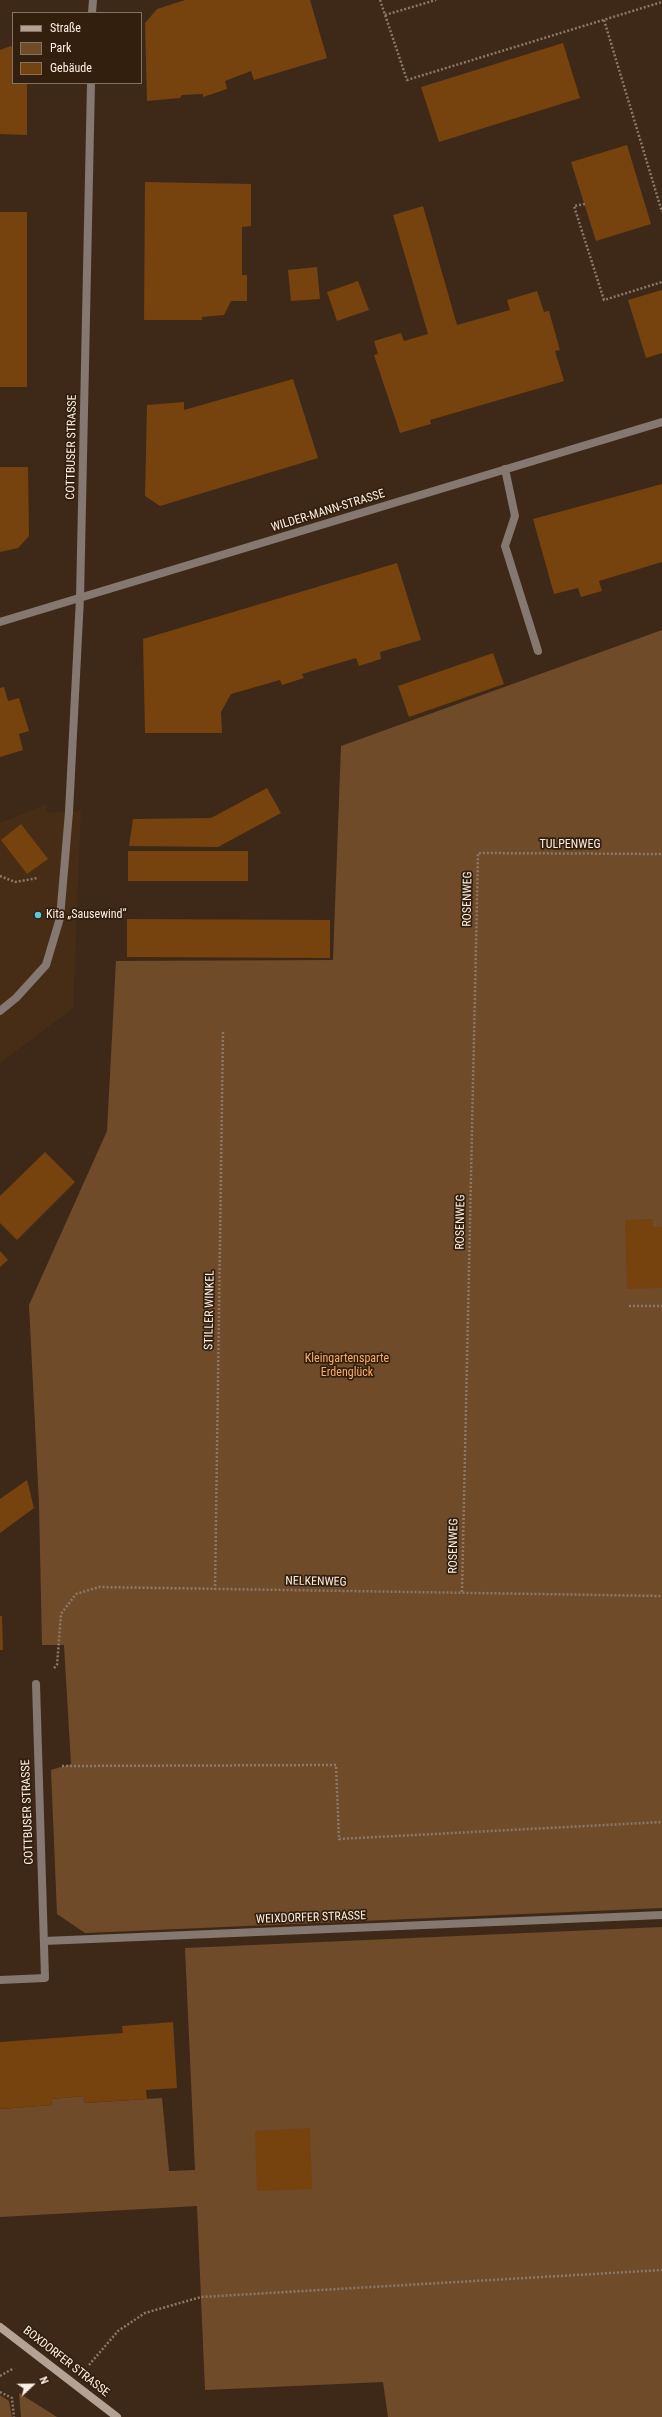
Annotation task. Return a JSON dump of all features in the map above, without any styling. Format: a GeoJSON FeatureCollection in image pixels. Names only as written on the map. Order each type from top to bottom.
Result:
{"type":"FeatureCollection","features":[{"type":"Feature","properties":{"kind":"street"},"geometry":{"type":"LineString","coordinates":[[92,12],[93,0]]}},
{"type":"Feature","properties":{"kind":"street","name":"COTTBUSER STRASSE"},"geometry":{"type":"LineString","coordinates":[[0,1011],[16,998],[46,965],[60,918],[69,812],[80,598],[91,84]]}},
{"type":"Feature","properties":{"kind":"street","name":"WILDER-MANN-STRASSE"},"geometry":{"type":"LineString","coordinates":[[0,622],[662,422]]}},
{"type":"Feature","properties":{"kind":"street"},"geometry":{"type":"LineString","coordinates":[[505,469],[516,516],[505,546],[538,651]]}},
{"type":"Feature","properties":{"kind":"street","name":"COTTBUSER STRASSE"},"geometry":{"type":"LineString","coordinates":[[36,1684],[44,1941]]}},
{"type":"Feature","properties":{"kind":"street","name":"WEIXDORFER STRASSE"},"geometry":{"type":"LineString","coordinates":[[44,1941],[662,1915]]}},
{"type":"Feature","properties":{"kind":"street"},"geometry":{"type":"LineString","coordinates":[[0,1980],[45,1978],[44,1941]]}},
{"type":"Feature","properties":{"kind":"street","name":"BOXDORFER STRASSE"},"geometry":{"type":"LineString","coordinates":[[0,2326],[117,2417]]}},
{"type":"Feature","properties":{"kind":"path"},"geometry":{"type":"LineString","coordinates":[[380,0],[407,80],[662,2]]}},
{"type":"Feature","properties":{"kind":"path"},"geometry":{"type":"LineString","coordinates":[[385,15],[436,0]]}},
{"type":"Feature","properties":{"kind":"path"},"geometry":{"type":"LineString","coordinates":[[604,20],[662,212]]}},
{"type":"Feature","properties":{"kind":"path"},"geometry":{"type":"LineString","coordinates":[[584,204],[574,206],[604,300],[662,282]]}},
{"type":"Feature","properties":{"kind":"path","name":"TULPENWEG"},"geometry":{"type":"LineString","coordinates":[[478,853],[662,854]]}},
{"type":"Feature","properties":{"kind":"path","name":"ROSENWEG"},"geometry":{"type":"LineString","coordinates":[[462,1592],[478,853]]}},
{"type":"Feature","properties":{"kind":"path"},"geometry":{"type":"LineString","coordinates":[[0,876],[15,882],[37,878],[65,860]]}},
{"type":"Feature","properties":{"kind":"path","name":"STILLER WINKEL"},"geometry":{"type":"LineString","coordinates":[[215,1590],[223,1031]]}},
{"type":"Feature","properties":{"kind":"path"},"geometry":{"type":"LineString","coordinates":[[629,1306],[662,1306]]}},
{"type":"Feature","properties":{"kind":"path","name":"NELKENWEG"},"geometry":{"type":"LineString","coordinates":[[36,1684],[57,1666],[61,1614],[76,1594],[99,1587],[662,1596]]}},
{"type":"Feature","properties":{"kind":"path"},"geometry":{"type":"LineString","coordinates":[[38,1766],[336,1765],[339,1839],[662,1822]]}},
{"type":"Feature","properties":{"kind":"path"},"geometry":{"type":"LineString","coordinates":[[73,2384],[118,2331],[145,2313],[201,2297],[662,2270]]}},
{"type":"Feature","properties":{"kind":"path"},"geometry":{"type":"LineString","coordinates":[[0,2392],[12,2398],[14,2417]]}},
{"type":"Feature","properties":{"kind":"shaded area","name":"Kita „Sausewind“"},"geometry":{"type":"Polygon","coordinates":[[[47,804],[46,813],[81,811],[73,1008],[0,1063],[0,823],[47,804]]]}},
{"type":"Feature","properties":{"kind":"green space","name":"Kleingartensparte Erdenglück"},"geometry":{"type":"Polygon","coordinates":[[[662,630],[662,1908],[85,1933],[57,1914],[51,1770],[71,1764],[64,1645],[42,1645],[39,1504],[29,1305],[107,1131],[116,961],[333,960],[341,746],[662,630]]]}},
{"type":"Feature","properties":{"kind":"green space"},"geometry":{"type":"Polygon","coordinates":[[[662,1927],[662,2417],[388,2417],[383,2382],[205,2390],[197,2206],[0,2217],[0,2109],[52,2105],[51,2099],[84,2096],[85,2103],[162,2098],[169,2171],[195,2170],[185,1948],[662,1927]]]}},
{"type":"Feature","properties":{"kind":"green space"},"geometry":{"type":"Polygon","coordinates":[[[19,2393],[57,2417],[21,2417],[19,2393]]]}},
{"type":"Feature","properties":{"kind":"green space"},"geometry":{"type":"Polygon","coordinates":[[[0,2395],[9,2401],[12,2417],[0,2417],[0,2395]]]}},
{"type":"Feature","properties":{"kind":"building"},"geometry":{"type":"Polygon","coordinates":[[[185,0],[310,0],[327,58],[254,80],[251,71],[225,81],[227,89],[203,97],[203,94],[182,95],[180,98],[147,101],[145,23],[157,9],[185,0]]]}},
{"type":"Feature","properties":{"kind":"building"},"geometry":{"type":"Polygon","coordinates":[[[563,43],[580,98],[439,142],[421,87],[563,43]]]}},
{"type":"Feature","properties":{"kind":"building"},"geometry":{"type":"Polygon","coordinates":[[[12,46],[12,84],[27,84],[27,135],[0,134],[0,50],[12,46]]]}},
{"type":"Feature","properties":{"kind":"building"},"geometry":{"type":"Polygon","coordinates":[[[627,145],[651,224],[596,241],[571,162],[627,145]]]}},
{"type":"Feature","properties":{"kind":"building"},"geometry":{"type":"Polygon","coordinates":[[[145,182],[251,184],[251,226],[242,227],[242,275],[247,275],[247,301],[231,301],[224,315],[202,317],[202,320],[144,320],[145,182]]]}},
{"type":"Feature","properties":{"kind":"building"},"geometry":{"type":"Polygon","coordinates":[[[423,206],[457,325],[510,310],[507,300],[537,291],[544,312],[549,311],[560,350],[555,351],[564,381],[430,420],[431,424],[400,433],[374,355],[378,354],[374,341],[401,333],[404,341],[428,334],[393,215],[423,206]]]}},
{"type":"Feature","properties":{"kind":"building"},"geometry":{"type":"Polygon","coordinates":[[[0,212],[27,212],[27,387],[0,387],[0,212]]]}},
{"type":"Feature","properties":{"kind":"building"},"geometry":{"type":"Polygon","coordinates":[[[317,267],[320,299],[291,301],[288,270],[317,267]]]}},
{"type":"Feature","properties":{"kind":"building"},"geometry":{"type":"Polygon","coordinates":[[[358,281],[369,310],[337,321],[327,292],[358,281]]]}},
{"type":"Feature","properties":{"kind":"building"},"geometry":{"type":"Polygon","coordinates":[[[662,290],[662,353],[646,358],[628,300],[662,290]]]}},
{"type":"Feature","properties":{"kind":"building"},"geometry":{"type":"Polygon","coordinates":[[[293,379],[318,458],[160,506],[145,496],[147,405],[184,402],[184,410],[293,379]]]}},
{"type":"Feature","properties":{"kind":"building"},"geometry":{"type":"Polygon","coordinates":[[[0,467],[28,467],[29,536],[18,548],[0,552],[0,467]]]}},
{"type":"Feature","properties":{"kind":"building"},"geometry":{"type":"Polygon","coordinates":[[[662,484],[662,562],[599,581],[602,591],[581,597],[578,588],[554,594],[533,519],[662,484]]]}},
{"type":"Feature","properties":{"kind":"building"},"geometry":{"type":"Polygon","coordinates":[[[397,563],[421,640],[380,652],[381,659],[359,666],[356,658],[302,674],[304,678],[282,685],[280,680],[231,694],[221,712],[222,733],[145,733],[143,639],[397,563]]]}},
{"type":"Feature","properties":{"kind":"building"},"geometry":{"type":"Polygon","coordinates":[[[493,653],[504,684],[409,717],[398,686],[493,653]]]}},
{"type":"Feature","properties":{"kind":"building"},"geometry":{"type":"Polygon","coordinates":[[[4,687],[8,701],[19,698],[29,731],[19,734],[23,750],[0,757],[0,688],[4,687]]]}},
{"type":"Feature","properties":{"kind":"building"},"geometry":{"type":"Polygon","coordinates":[[[267,788],[281,813],[218,847],[129,846],[133,819],[211,818],[267,788]]]}},
{"type":"Feature","properties":{"kind":"building"},"geometry":{"type":"Polygon","coordinates":[[[21,824],[48,859],[27,874],[1,840],[21,824]]]}},
{"type":"Feature","properties":{"kind":"building"},"geometry":{"type":"Polygon","coordinates":[[[128,851],[248,851],[248,881],[128,881],[128,851]]]}},
{"type":"Feature","properties":{"kind":"building"},"geometry":{"type":"Polygon","coordinates":[[[127,919],[330,920],[330,958],[127,957],[127,919]]]}},
{"type":"Feature","properties":{"kind":"building"},"geometry":{"type":"Polygon","coordinates":[[[45,1152],[75,1182],[17,1240],[0,1223],[0,1196],[45,1152]]]}},
{"type":"Feature","properties":{"kind":"building"},"geometry":{"type":"Polygon","coordinates":[[[653,1219],[653,1227],[662,1227],[662,1288],[627,1289],[625,1220],[653,1219]]]}},
{"type":"Feature","properties":{"kind":"building"},"geometry":{"type":"Polygon","coordinates":[[[0,1251],[8,1260],[0,1267],[0,1251]]]}},
{"type":"Feature","properties":{"kind":"building"},"geometry":{"type":"Polygon","coordinates":[[[27,1480],[34,1508],[0,1533],[0,1499],[27,1480]]]}},
{"type":"Feature","properties":{"kind":"building"},"geometry":{"type":"Polygon","coordinates":[[[0,1616],[2,1616],[3,1650],[0,1650],[0,1616]]]}},
{"type":"Feature","properties":{"kind":"building"},"geometry":{"type":"Polygon","coordinates":[[[173,2022],[177,2088],[146,2090],[147,2099],[85,2103],[84,2096],[51,2099],[52,2105],[0,2109],[0,2042],[123,2033],[122,2026],[173,2022]]]}},
{"type":"Feature","properties":{"kind":"building"},"geometry":{"type":"Polygon","coordinates":[[[310,2128],[312,2189],[257,2191],[255,2131],[310,2128]]]}},
{"type":"Feature","properties":{"kind":"place","name":"Kita „Sausewind“"},"geometry":{"type":"Point","coordinates":[38,915]}}]}
